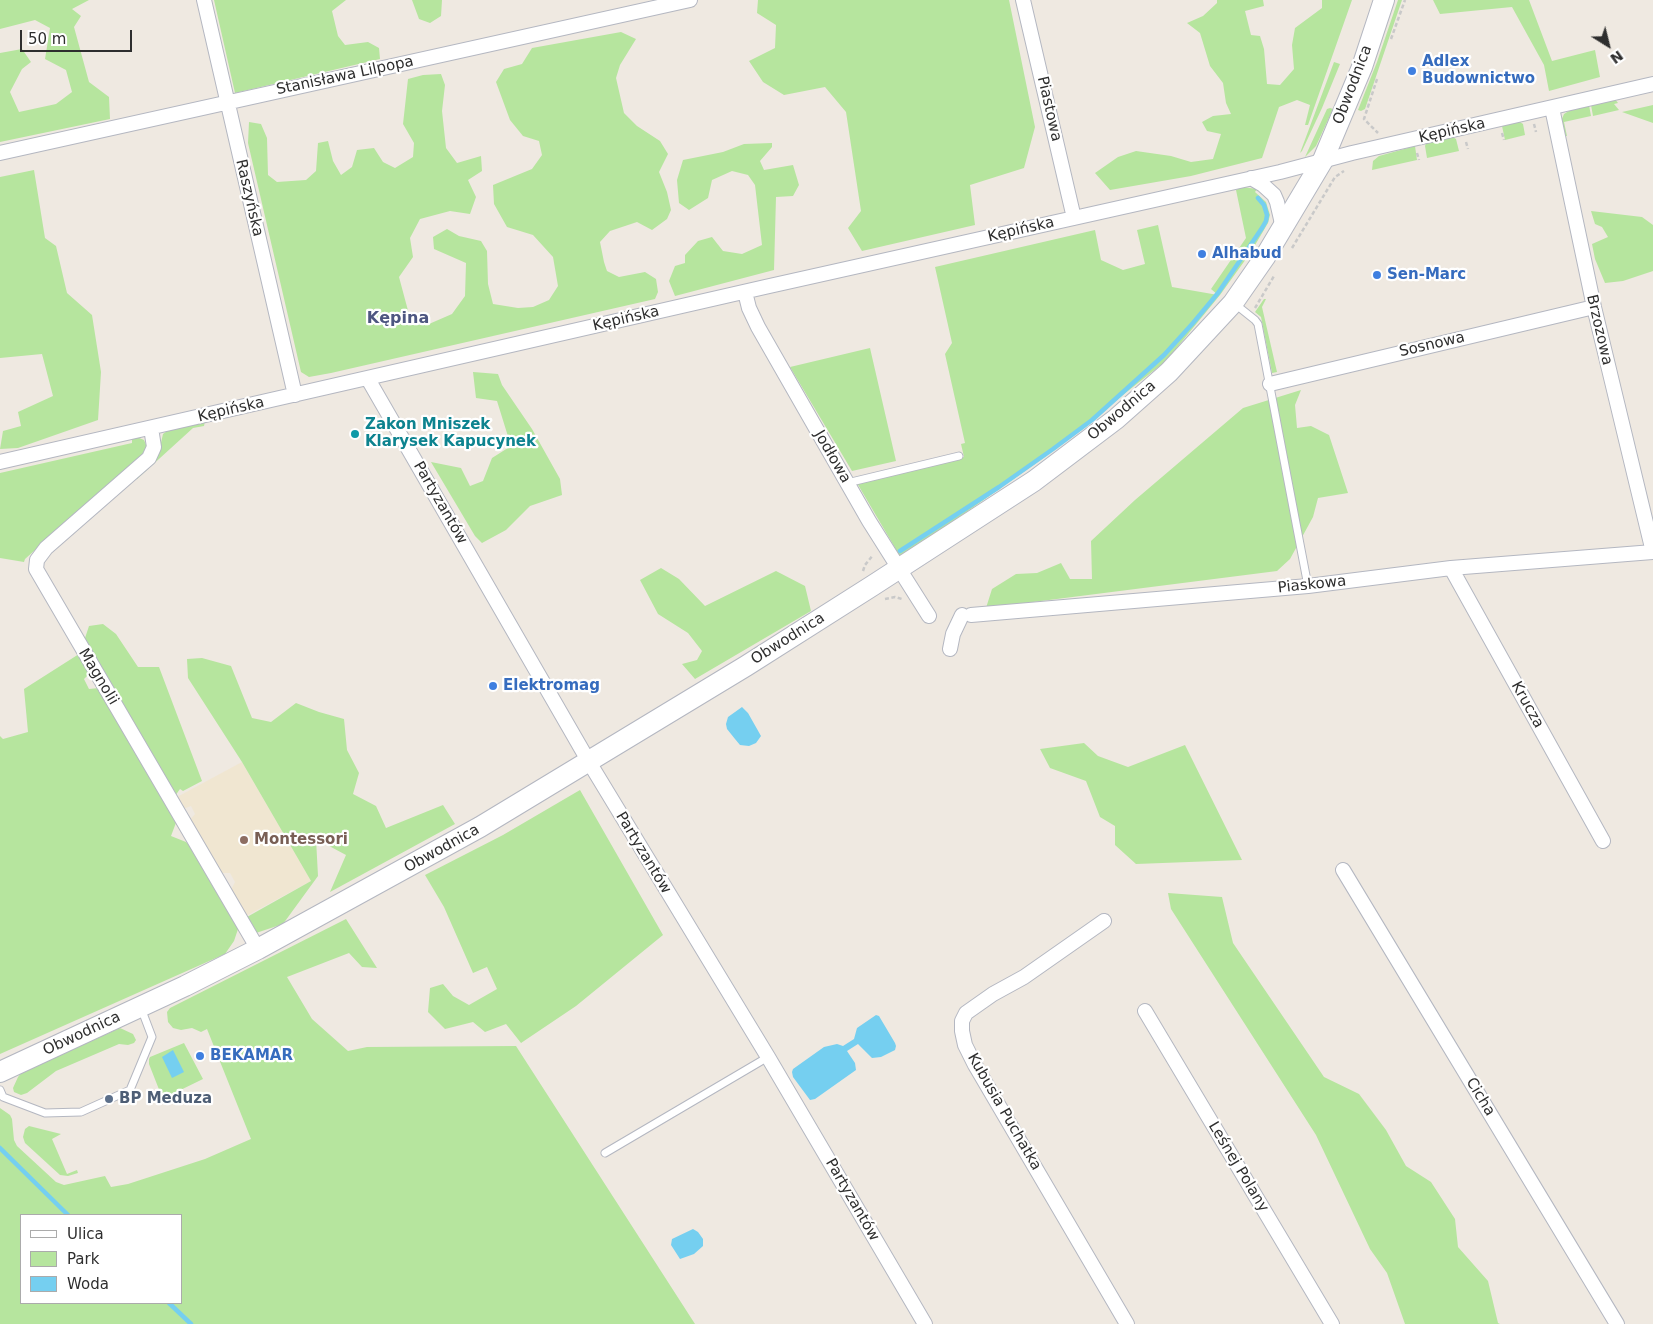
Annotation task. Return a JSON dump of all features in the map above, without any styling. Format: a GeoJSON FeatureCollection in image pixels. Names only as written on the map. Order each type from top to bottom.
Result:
{"type":"FeatureCollection","features":[{"type":"Feature","properties":{"kind":"main road","name":"Obwodnica"},"geometry":{"type":"LineString","coordinates":[[0,1072],[258,950],[480,827],[746,666],[898,570],[1034,481],[1116,419],[1169,372],[1233,303],[1283,228],[1323,160],[1362,67],[1384,0]]}},
{"type":"Feature","properties":{"kind":"street","name":"Raszyńska"},"geometry":{"type":"LineString","coordinates":[[204,0],[295,395]]}},
{"type":"Feature","properties":{"kind":"street","name":"Stanisława Lilpopa"},"geometry":{"type":"LineString","coordinates":[[0,153],[690,0]]}},
{"type":"Feature","properties":{"kind":"street","name":"Piastowa"},"geometry":{"type":"LineString","coordinates":[[1023,0],[1074,218]]}},
{"type":"Feature","properties":{"kind":"street","name":"Kępińska"},"geometry":{"type":"LineString","coordinates":[[0,462],[1251,178],[1653,84]]}},
{"type":"Feature","properties":{"kind":"street","name":"Brzozowa"},"geometry":{"type":"LineString","coordinates":[[1552,108],[1594,307],[1653,552]]}},
{"type":"Feature","properties":{"kind":"street"},"geometry":{"type":"LineString","coordinates":[[1251,178],[1263,185],[1274,195],[1278,202],[1283,228]]}},
{"type":"Feature","properties":{"kind":"street","name":"Jodłowa"},"geometry":{"type":"LineString","coordinates":[[745,292],[749,308],[758,327],[898,570],[928,616]]}},
{"type":"Feature","properties":{"kind":"street","name":"Sosnowa"},"geometry":{"type":"LineString","coordinates":[[1270,384],[1594,307]]}},
{"type":"Feature","properties":{"kind":"street","name":"Partyzantów"},"geometry":{"type":"LineString","coordinates":[[368,379],[589,762],[768,1057],[924,1324]]}},
{"type":"Feature","properties":{"kind":"street","name":"Magnolii"},"geometry":{"type":"LineString","coordinates":[[151,428],[154,447],[149,458],[46,548],[37,560],[36,569],[258,950]]}},
{"type":"Feature","properties":{"kind":"street","name":"Piaskowa"},"geometry":{"type":"LineString","coordinates":[[950,649],[953,634],[966,615],[1308,586],[1451,568],[1653,552]]}},
{"type":"Feature","properties":{"kind":"street","name":"Krucza"},"geometry":{"type":"LineString","coordinates":[[1451,568],[1603,841]]}},
{"type":"Feature","properties":{"kind":"street","name":"Cicha"},"geometry":{"type":"LineString","coordinates":[[1343,870],[1617,1324]]}},
{"type":"Feature","properties":{"kind":"street","name":"Kubusia Puchatka"},"geometry":{"type":"LineString","coordinates":[[1104,921],[1024,977],[993,994],[966,1013],[962,1021],[962,1031],[965,1045],[975,1064],[1127,1324]]}},
{"type":"Feature","properties":{"kind":"street","name":"Leśnej Polany"},"geometry":{"type":"LineString","coordinates":[[1145,1010],[1332,1324]]}},
{"type":"Feature","properties":{"kind":"lane"},"geometry":{"type":"LineString","coordinates":[[1233,303],[1250,315],[1258,324],[1308,586]]}},
{"type":"Feature","properties":{"kind":"lane"},"geometry":{"type":"LineString","coordinates":[[847,483],[959,456]]}},
{"type":"Feature","properties":{"kind":"lane"},"geometry":{"type":"LineString","coordinates":[[0,1090],[3,1097],[45,1113],[81,1112],[130,1090],[152,1037],[141,1006]]}},
{"type":"Feature","properties":{"kind":"lane"},"geometry":{"type":"LineString","coordinates":[[605,1153],[768,1057]]}},
{"type":"Feature","properties":{"kind":"path"},"geometry":{"type":"LineString","coordinates":[[1290,253],[1335,177],[1339,173],[1350,170]]}},
{"type":"Feature","properties":{"kind":"path"},"geometry":{"type":"LineString","coordinates":[[1250,315],[1275,276]]}},
{"type":"Feature","properties":{"kind":"path"},"geometry":{"type":"LineString","coordinates":[[881,599],[895,597],[904,602]]}},
{"type":"Feature","properties":{"kind":"shaded area","name":"Montessori"},"geometry":{"type":"Polygon","coordinates":[[[242,762],[311,881],[246,916],[231,890],[235,882],[230,873],[221,873],[190,820],[195,814],[191,806],[183,809],[177,797],[242,762]]]}},
{"type":"Feature","properties":{"kind":"green space"},"geometry":{"type":"Polygon","coordinates":[[[0,0],[89,0],[72,9],[81,16],[74,27],[89,82],[109,97],[110,119],[0,142],[0,53],[22,49],[31,62],[22,69],[10,92],[19,112],[56,104],[72,92],[66,70],[45,59],[50,28],[35,20],[0,29],[0,0]]]}},
{"type":"Feature","properties":{"kind":"green space"},"geometry":{"type":"Polygon","coordinates":[[[214,0],[346,0],[332,11],[338,36],[345,45],[368,42],[379,48],[380,59],[235,93],[214,0]]]}},
{"type":"Feature","properties":{"kind":"green space"},"geometry":{"type":"Polygon","coordinates":[[[412,0],[442,0],[441,16],[430,23],[419,19],[412,0]]]}},
{"type":"Feature","properties":{"kind":"green space"},"geometry":{"type":"Polygon","coordinates":[[[758,0],[1009,0],[1035,127],[1024,168],[970,185],[975,225],[862,251],[848,228],[861,211],[846,112],[825,87],[784,95],[763,82],[749,61],[775,48],[776,25],[757,13],[758,0]]]}},
{"type":"Feature","properties":{"kind":"green space"},"geometry":{"type":"Polygon","coordinates":[[[1217,0],[1263,0],[1264,6],[1245,11],[1251,35],[1260,36],[1264,49],[1267,84],[1280,85],[1294,69],[1292,45],[1295,28],[1322,8],[1322,0],[1352,0],[1308,125],[1305,125],[1310,105],[1297,100],[1279,107],[1262,158],[1191,176],[1110,190],[1095,173],[1118,157],[1136,151],[1171,156],[1191,162],[1213,159],[1221,134],[1207,131],[1202,122],[1213,116],[1231,114],[1226,103],[1223,83],[1210,66],[1200,33],[1187,23],[1203,16],[1217,3],[1217,0]]]}},
{"type":"Feature","properties":{"kind":"green space"},"geometry":{"type":"Polygon","coordinates":[[[1398,0],[1402,0],[1365,109],[1358,110],[1377,62],[1398,0]]]}},
{"type":"Feature","properties":{"kind":"green space"},"geometry":{"type":"Polygon","coordinates":[[[1433,0],[1529,0],[1552,61],[1595,50],[1600,77],[1549,91],[1544,65],[1512,7],[1440,14],[1433,0]]]}},
{"type":"Feature","properties":{"kind":"green space"},"geometry":{"type":"Polygon","coordinates":[[[621,32],[636,39],[620,65],[616,78],[624,113],[637,126],[660,141],[668,154],[659,172],[667,192],[671,210],[667,219],[652,230],[637,222],[610,231],[600,242],[607,271],[619,277],[645,272],[656,279],[658,292],[655,299],[331,373],[309,377],[301,372],[248,143],[249,122],[261,124],[267,138],[268,175],[277,182],[306,180],[316,171],[318,143],[328,141],[333,161],[341,175],[352,167],[357,150],[374,148],[383,162],[395,168],[413,157],[414,143],[403,124],[408,79],[423,75],[441,74],[445,85],[442,111],[446,148],[457,163],[481,156],[482,171],[468,180],[476,197],[470,214],[450,211],[420,219],[410,238],[413,257],[399,277],[410,318],[429,324],[452,314],[465,296],[466,263],[434,249],[433,237],[447,229],[459,236],[481,241],[487,251],[488,284],[493,304],[518,308],[533,307],[549,300],[558,286],[553,257],[533,235],[507,227],[494,204],[493,185],[532,169],[542,155],[539,141],[523,136],[510,120],[496,82],[504,69],[522,64],[532,48],[621,32]]]}},
{"type":"Feature","properties":{"kind":"green space"},"geometry":{"type":"Polygon","coordinates":[[[1334,62],[1340,64],[1322,108],[1300,153],[1334,62]]]}},
{"type":"Feature","properties":{"kind":"green space"},"geometry":{"type":"Polygon","coordinates":[[[1615,99],[1618,103],[1614,104],[1619,110],[1593,116],[1591,105],[1615,99]]]}},
{"type":"Feature","properties":{"kind":"green space"},"geometry":{"type":"Polygon","coordinates":[[[1589,105],[1591,116],[1564,122],[1567,136],[1564,136],[1561,121],[1564,114],[1572,109],[1589,105]]]}},
{"type":"Feature","properties":{"kind":"green space"},"geometry":{"type":"Polygon","coordinates":[[[1653,105],[1653,123],[1622,112],[1653,105]]]}},
{"type":"Feature","properties":{"kind":"green space"},"geometry":{"type":"Polygon","coordinates":[[[1327,109],[1333,109],[1316,146],[1305,157],[1327,109]]]}},
{"type":"Feature","properties":{"kind":"green space"},"geometry":{"type":"Polygon","coordinates":[[[1520,122],[1523,124],[1525,135],[1505,140],[1502,126],[1520,122]]]}},
{"type":"Feature","properties":{"kind":"green space"},"geometry":{"type":"Polygon","coordinates":[[[1453,137],[1456,139],[1459,151],[1427,158],[1426,143],[1453,137]]]}},
{"type":"Feature","properties":{"kind":"green space"},"geometry":{"type":"Polygon","coordinates":[[[772,143],[772,147],[760,161],[764,170],[793,165],[799,185],[793,196],[776,197],[774,270],[675,296],[669,281],[675,266],[685,263],[685,255],[698,241],[712,237],[723,251],[742,254],[762,245],[755,185],[748,175],[732,171],[712,180],[708,198],[689,210],[679,203],[677,180],[683,160],[723,152],[744,144],[772,143]]]}},
{"type":"Feature","properties":{"kind":"green space"},"geometry":{"type":"Polygon","coordinates":[[[1415,146],[1417,160],[1372,170],[1373,161],[1379,156],[1415,146]]]}},
{"type":"Feature","properties":{"kind":"green space"},"geometry":{"type":"Polygon","coordinates":[[[34,170],[45,238],[56,246],[67,293],[92,315],[101,372],[98,420],[18,448],[0,449],[3,431],[21,426],[18,412],[53,396],[42,354],[0,358],[0,177],[34,170]]]}},
{"type":"Feature","properties":{"kind":"green space"},"geometry":{"type":"Polygon","coordinates":[[[1242,187],[1257,189],[1255,192],[1266,202],[1270,215],[1268,223],[1251,252],[1220,295],[1166,361],[1039,461],[901,558],[857,483],[964,457],[961,444],[965,443],[945,354],[952,343],[935,267],[1095,230],[1101,260],[1123,270],[1145,264],[1137,230],[1158,225],[1172,287],[1218,295],[1211,289],[1246,238],[1236,190],[1242,187]]]}},
{"type":"Feature","properties":{"kind":"green space"},"geometry":{"type":"Polygon","coordinates":[[[1591,211],[1642,217],[1653,225],[1653,271],[1623,281],[1605,283],[1595,259],[1592,244],[1608,237],[1602,227],[1595,224],[1591,211]]]}},
{"type":"Feature","properties":{"kind":"green space"},"geometry":{"type":"Polygon","coordinates":[[[1264,299],[1266,299],[1262,307],[1277,372],[1272,373],[1261,317],[1255,312],[1264,299]]]}},
{"type":"Feature","properties":{"kind":"green space"},"geometry":{"type":"Polygon","coordinates":[[[870,348],[896,461],[852,471],[790,367],[870,348]]]}},
{"type":"Feature","properties":{"kind":"green space"},"geometry":{"type":"Polygon","coordinates":[[[473,372],[498,374],[502,385],[532,429],[560,479],[562,495],[530,506],[506,530],[482,543],[475,536],[431,462],[461,468],[470,486],[483,481],[492,458],[511,446],[497,401],[476,398],[473,372]]]}},
{"type":"Feature","properties":{"kind":"green space"},"geometry":{"type":"Polygon","coordinates":[[[1301,390],[1295,405],[1297,428],[1311,426],[1329,435],[1348,493],[1318,498],[1313,517],[1290,559],[1277,571],[986,608],[992,589],[1016,574],[1037,573],[1061,563],[1070,579],[1092,579],[1091,541],[1135,500],[1243,408],[1301,390]]]}},
{"type":"Feature","properties":{"kind":"green space"},"geometry":{"type":"Polygon","coordinates":[[[205,421],[204,426],[193,428],[137,479],[136,476],[160,447],[163,434],[167,431],[205,421]]]}},
{"type":"Feature","properties":{"kind":"green space"},"geometry":{"type":"Polygon","coordinates":[[[137,437],[144,440],[148,449],[25,559],[24,562],[0,558],[0,473],[132,443],[132,438],[137,437]]]}},
{"type":"Feature","properties":{"kind":"green space"},"geometry":{"type":"Polygon","coordinates":[[[661,568],[679,579],[705,606],[776,571],[805,586],[811,611],[695,679],[682,664],[697,660],[702,651],[688,633],[658,614],[640,580],[661,568]]]}},
{"type":"Feature","properties":{"kind":"green space"},"geometry":{"type":"Polygon","coordinates":[[[103,624],[116,634],[138,667],[159,667],[202,781],[183,791],[180,789],[175,796],[84,641],[89,626],[103,624]]]}},
{"type":"Feature","properties":{"kind":"green space"},"geometry":{"type":"Polygon","coordinates":[[[79,654],[90,673],[84,679],[89,689],[99,688],[177,820],[171,836],[186,842],[194,849],[239,926],[234,941],[225,954],[0,1054],[0,736],[3,739],[28,732],[24,689],[79,654]]]}},
{"type":"Feature","properties":{"kind":"green space"},"geometry":{"type":"Polygon","coordinates":[[[202,658],[231,666],[252,718],[271,722],[296,703],[344,719],[347,750],[359,773],[353,794],[376,806],[386,828],[443,805],[455,824],[330,892],[346,855],[316,839],[318,876],[283,924],[256,933],[247,917],[311,881],[242,762],[188,678],[187,659],[202,658]]]}},
{"type":"Feature","properties":{"kind":"green space"},"geometry":{"type":"Polygon","coordinates":[[[1084,743],[1098,756],[1128,767],[1185,745],[1242,860],[1136,864],[1115,845],[1115,826],[1100,817],[1086,781],[1050,768],[1040,749],[1084,743]]]}},
{"type":"Feature","properties":{"kind":"green space"},"geometry":{"type":"Polygon","coordinates":[[[580,790],[663,935],[576,1006],[521,1043],[506,1024],[485,1032],[473,1022],[445,1029],[428,1012],[430,988],[443,984],[453,996],[469,1005],[497,989],[487,967],[473,973],[444,907],[425,875],[503,835],[580,790]]]}},
{"type":"Feature","properties":{"kind":"green space"},"geometry":{"type":"Polygon","coordinates":[[[1168,893],[1222,897],[1233,943],[1324,1077],[1359,1094],[1386,1130],[1406,1166],[1431,1182],[1455,1219],[1458,1247],[1488,1281],[1498,1323],[1500,1324],[1405,1324],[1387,1273],[1370,1249],[1316,1135],[1171,909],[1168,893]]]}},
{"type":"Feature","properties":{"kind":"green space"},"geometry":{"type":"Polygon","coordinates":[[[346,919],[377,968],[362,967],[349,953],[287,977],[312,1019],[348,1051],[367,1047],[516,1046],[695,1324],[0,1324],[0,1108],[10,1115],[12,1119],[14,1140],[17,1146],[56,1182],[64,1185],[105,1176],[111,1187],[128,1184],[205,1159],[251,1139],[207,1029],[201,1032],[192,1028],[181,1030],[173,1028],[168,1022],[167,1012],[170,1008],[346,919]]]}},
{"type":"Feature","properties":{"kind":"green space"},"geometry":{"type":"Polygon","coordinates":[[[120,1028],[133,1034],[136,1040],[134,1043],[128,1045],[119,1044],[56,1071],[27,1093],[21,1095],[14,1092],[13,1088],[22,1072],[120,1028]]]}},
{"type":"Feature","properties":{"kind":"green space"},"geometry":{"type":"Polygon","coordinates":[[[184,1043],[203,1079],[160,1100],[157,1095],[160,1092],[149,1064],[149,1059],[184,1043]]]}},
{"type":"Feature","properties":{"kind":"green space"},"geometry":{"type":"Polygon","coordinates":[[[29,1126],[61,1134],[52,1139],[67,1174],[77,1170],[78,1173],[68,1176],[60,1175],[25,1143],[23,1137],[25,1129],[29,1126]]]}},
{"type":"Feature","properties":{"kind":"water"},"geometry":{"type":"Polygon","coordinates":[[[742,707],[748,713],[761,736],[756,743],[749,746],[740,745],[727,729],[726,724],[728,717],[742,707]]]}},
{"type":"Feature","properties":{"kind":"water"},"geometry":{"type":"Polygon","coordinates":[[[876,1015],[879,1016],[895,1043],[895,1050],[881,1057],[872,1058],[858,1044],[847,1051],[855,1063],[856,1070],[815,1099],[810,1100],[793,1077],[793,1069],[824,1047],[837,1044],[843,1046],[854,1039],[857,1028],[876,1015]]]}},
{"type":"Feature","properties":{"kind":"water"},"geometry":{"type":"Polygon","coordinates":[[[173,1050],[184,1072],[172,1078],[162,1057],[173,1050]]]}},
{"type":"Feature","properties":{"kind":"water"},"geometry":{"type":"Polygon","coordinates":[[[693,1229],[703,1239],[703,1246],[694,1254],[680,1259],[671,1245],[672,1239],[693,1229]]]}},
{"type":"Feature","properties":{"kind":"waterway"},"geometry":{"type":"LineString","coordinates":[[900,551],[999,487],[1053,449],[1092,420],[1164,355],[1218,293],[1262,228],[1267,215],[1264,205],[1258,198]]}},
{"type":"Feature","properties":{"kind":"waterway"},"geometry":{"type":"LineString","coordinates":[[0,1148],[67,1214]]}},
{"type":"Feature","properties":{"kind":"waterway"},"geometry":{"type":"LineString","coordinates":[[170,1304],[191,1324]]}},
{"type":"Feature","properties":{"kind":"place","name":"Adlex Budownictwo"},"geometry":{"type":"Point","coordinates":[1412,71]}},
{"type":"Feature","properties":{"kind":"place","name":"Alhabud"},"geometry":{"type":"Point","coordinates":[1202,254]}},
{"type":"Feature","properties":{"kind":"place","name":"Sen-Marc"},"geometry":{"type":"Point","coordinates":[1377,275]}},
{"type":"Feature","properties":{"kind":"place","name":"Zakon Mniszek Klarysek Kapucynek"},"geometry":{"type":"Point","coordinates":[355,434]}},
{"type":"Feature","properties":{"kind":"place","name":"Elektromag"},"geometry":{"type":"Point","coordinates":[493,686]}},
{"type":"Feature","properties":{"kind":"place","name":"Montessori"},"geometry":{"type":"Point","coordinates":[244,840]}},
{"type":"Feature","properties":{"kind":"place","name":"BEKAMAR"},"geometry":{"type":"Point","coordinates":[200,1056]}},
{"type":"Feature","properties":{"kind":"place","name":"BP Meduza"},"geometry":{"type":"Point","coordinates":[109,1099]}},
{"type":"Feature","properties":{"kind":"district","name":"Kępina"},"geometry":{"type":"Point","coordinates":[398,319]}}]}
